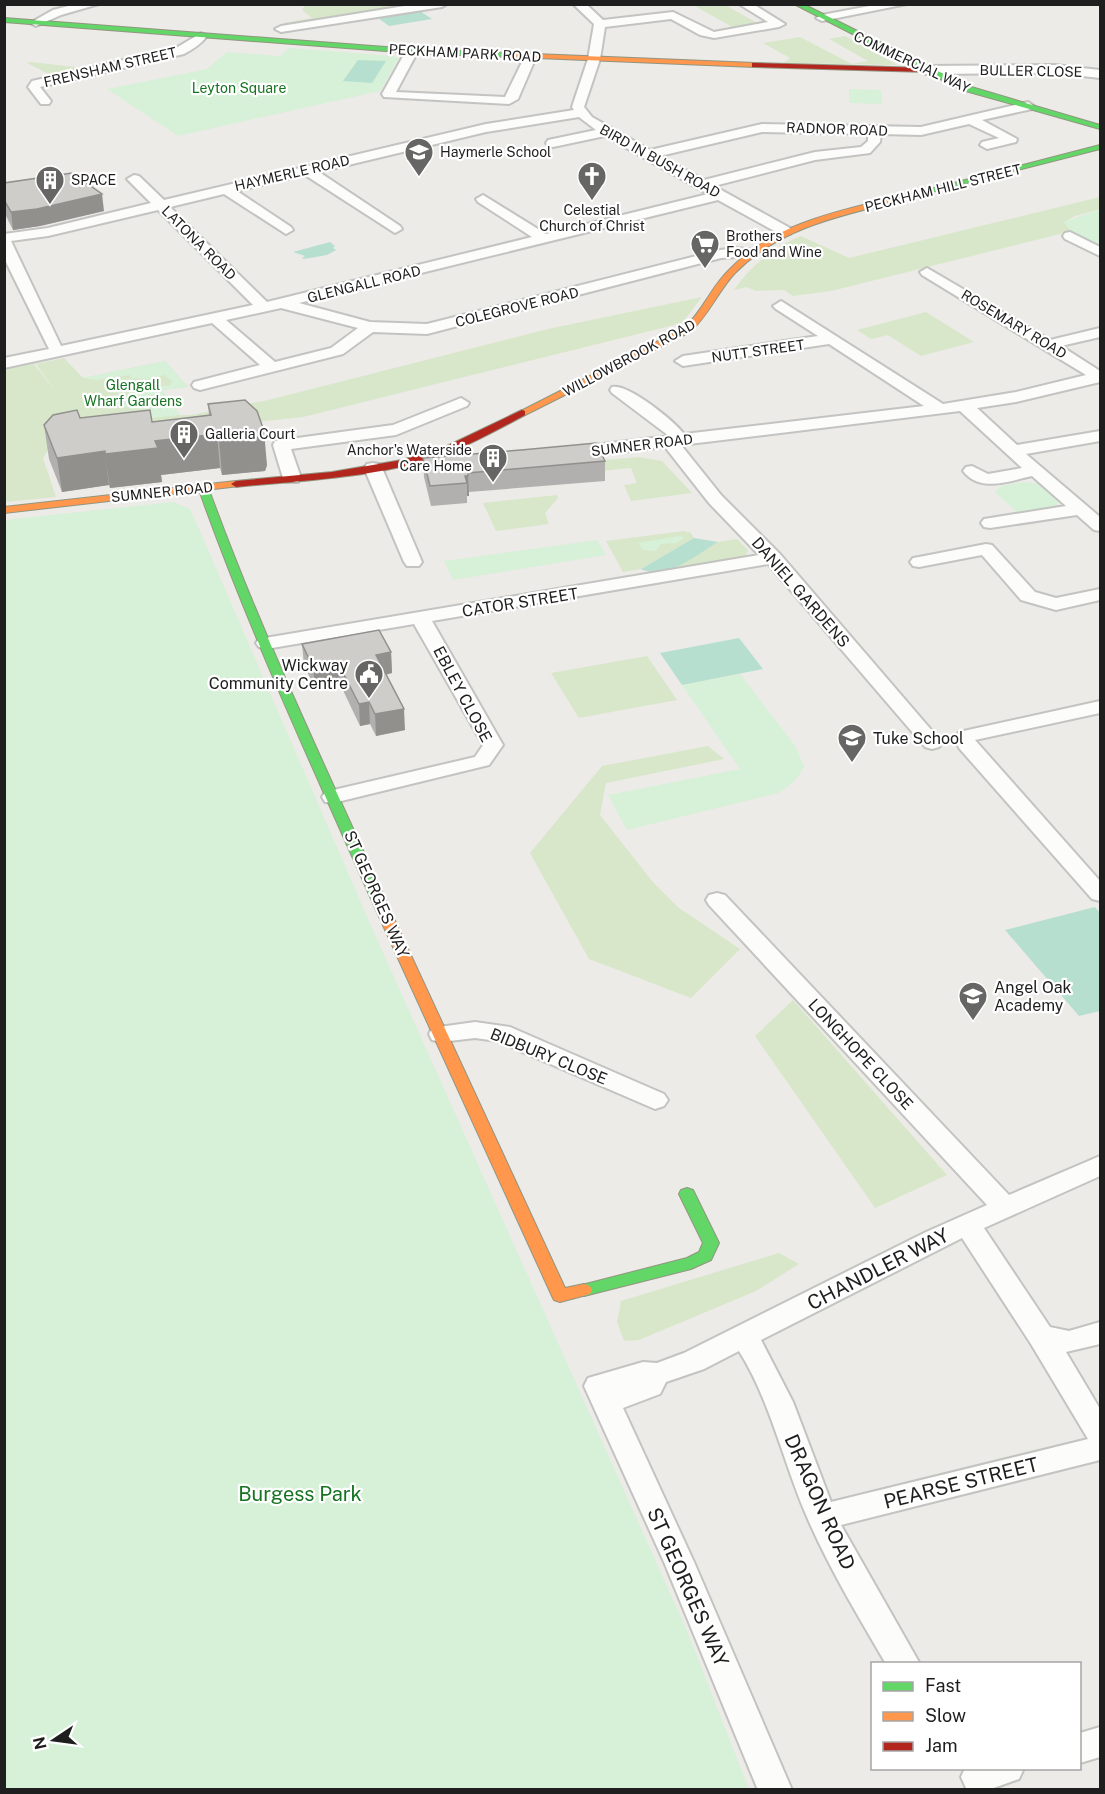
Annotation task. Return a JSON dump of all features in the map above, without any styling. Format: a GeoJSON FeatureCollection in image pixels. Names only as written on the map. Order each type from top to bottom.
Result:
{"type":"FeatureCollection","features":[{"type":"Feature","properties":{"kind":"main road","name":"COMMERCIAL WAY"},"geometry":{"type":"LineString","coordinates":[[797,4],[968,89],[1101,127]]}},
{"type":"Feature","properties":{"kind":"main road","name":"PECKHAM PARK ROAD"},"geometry":{"type":"LineString","coordinates":[[4,20],[412,51],[926,70]]}},
{"type":"Feature","properties":{"kind":"main road","name":"PECKHAM HILL STREET"},"geometry":{"type":"LineString","coordinates":[[785,231],[820,219],[1101,147]]}},
{"type":"Feature","properties":{"kind":"main road","name":"WILLOWBROOK ROAD"},"geometry":{"type":"LineString","coordinates":[[444,451],[677,335],[702,318],[721,284],[751,253],[766,241],[785,231]]}},
{"type":"Feature","properties":{"kind":"main road","name":"SUMNER ROAD"},"geometry":{"type":"LineString","coordinates":[[4,510],[373,468],[444,451]]}},
{"type":"Feature","properties":{"kind":"main road","name":"ST GEORGES WAY"},"geometry":{"type":"LineString","coordinates":[[203,487],[266,643],[333,797],[560,1296],[691,1263],[705,1256],[711,1243],[687,1194]]}},
{"type":"Feature","properties":{"kind":"street"},"geometry":{"type":"LineString","coordinates":[[36,23],[57,12],[94,4]]}},
{"type":"Feature","properties":{"kind":"street"},"geometry":{"type":"LineString","coordinates":[[281,29],[442,4]]}},
{"type":"Feature","properties":{"kind":"street"},"geometry":{"type":"LineString","coordinates":[[578,4],[594,16],[600,24],[673,15]]}},
{"type":"Feature","properties":{"kind":"street"},"geometry":{"type":"LineString","coordinates":[[744,4],[779,24]]}},
{"type":"Feature","properties":{"kind":"street"},"geometry":{"type":"LineString","coordinates":[[822,18],[902,4]]}},
{"type":"Feature","properties":{"kind":"street"},"geometry":{"type":"LineString","coordinates":[[660,8],[708,35],[793,22]]}},
{"type":"Feature","properties":{"kind":"street","name":"BIRD IN BUSH ROAD"},"geometry":{"type":"LineString","coordinates":[[600,24],[594,59],[578,107],[582,113],[607,132],[785,231]]}},
{"type":"Feature","properties":{"kind":"street","name":"FRENSHAM STREET"},"geometry":{"type":"LineString","coordinates":[[45,101],[33,87],[36,84],[180,51],[189,47],[201,36]]}},
{"type":"Feature","properties":{"kind":"street"},"geometry":{"type":"LineString","coordinates":[[412,51],[388,93],[390,95],[505,101],[512,99],[530,57]]}},
{"type":"Feature","properties":{"kind":"street","name":"BULLER CLOSE"},"geometry":{"type":"LineString","coordinates":[[926,70],[1055,69],[1101,74]]}},
{"type":"Feature","properties":{"kind":"street","name":"RADNOR ROAD"},"geometry":{"type":"LineString","coordinates":[[647,155],[762,128],[921,131],[1028,106]]}},
{"type":"Feature","properties":{"kind":"street","name":"HAYMERLE ROAD"},"geometry":{"type":"LineString","coordinates":[[4,240],[48,232],[160,203],[486,128],[582,113]]}},
{"type":"Feature","properties":{"kind":"street"},"geometry":{"type":"LineString","coordinates":[[970,120],[1011,139]]}},
{"type":"Feature","properties":{"kind":"street"},"geometry":{"type":"LineString","coordinates":[[702,185],[815,156],[865,150],[874,142],[875,130]]}},
{"type":"Feature","properties":{"kind":"street"},"geometry":{"type":"LineString","coordinates":[[553,143],[607,132]]}},
{"type":"Feature","properties":{"kind":"street"},"geometry":{"type":"LineString","coordinates":[[987,144],[1028,135]]}},
{"type":"Feature","properties":{"kind":"street"},"geometry":{"type":"LineString","coordinates":[[307,170],[395,230]]}},
{"type":"Feature","properties":{"kind":"street","name":"LATONA ROAD"},"geometry":{"type":"LineString","coordinates":[[134,179],[264,307]]}},
{"type":"Feature","properties":{"kind":"street"},"geometry":{"type":"LineString","coordinates":[[225,189],[286,230]]}},
{"type":"Feature","properties":{"kind":"street","name":"GLENGALL ROAD"},"geometry":{"type":"LineString","coordinates":[[4,363],[283,303],[720,195]]}},
{"type":"Feature","properties":{"kind":"street"},"geometry":{"type":"LineString","coordinates":[[483,199],[544,239]]}},
{"type":"Feature","properties":{"kind":"street"},"geometry":{"type":"LineString","coordinates":[[1070,236],[1101,252]]}},
{"type":"Feature","properties":{"kind":"street"},"geometry":{"type":"LineString","coordinates":[[4,240],[54,345]]}},
{"type":"Feature","properties":{"kind":"street","name":"COLEGROVE ROAD"},"geometry":{"type":"LineString","coordinates":[[283,303],[370,327],[427,329],[720,254],[751,253]]}},
{"type":"Feature","properties":{"kind":"street","name":"ROSEMARY ROAD"},"geometry":{"type":"LineString","coordinates":[[927,272],[1101,377]]}},
{"type":"Feature","properties":{"kind":"street","name":"NUTT STREET"},"geometry":{"type":"LineString","coordinates":[[781,306],[940,409]]}},
{"type":"Feature","properties":{"kind":"street"},"geometry":{"type":"LineString","coordinates":[[214,318],[273,368]]}},
{"type":"Feature","properties":{"kind":"street"},"geometry":{"type":"LineString","coordinates":[[200,385],[337,351],[370,327]]}},
{"type":"Feature","properties":{"kind":"street"},"geometry":{"type":"LineString","coordinates":[[1048,345],[1101,332]]}},
{"type":"Feature","properties":{"kind":"street","name":"NUTT STREET"},"geometry":{"type":"LineString","coordinates":[[683,361],[832,339]]}},
{"type":"Feature","properties":{"kind":"street","name":"SUMNER ROAD"},"geometry":{"type":"LineString","coordinates":[[557,454],[965,406],[1023,396],[1101,377]]}},
{"type":"Feature","properties":{"kind":"street","name":"DANIEL GARDENS"},"geometry":{"type":"LineString","coordinates":[[618,390],[670,428],[674,441],[715,500],[774,558],[932,743]]}},
{"type":"Feature","properties":{"kind":"street"},"geometry":{"type":"LineString","coordinates":[[292,478],[281,445],[396,430],[461,403]]}},
{"type":"Feature","properties":{"kind":"street"},"geometry":{"type":"LineString","coordinates":[[965,406],[1013,451],[1101,526]]}},
{"type":"Feature","properties":{"kind":"street"},"geometry":{"type":"LineString","coordinates":[[1013,451],[1099,436]]}},
{"type":"Feature","properties":{"kind":"street"},"geometry":{"type":"LineString","coordinates":[[444,451],[469,460]]}},
{"type":"Feature","properties":{"kind":"street"},"geometry":{"type":"LineString","coordinates":[[373,468],[413,562]]}},
{"type":"Feature","properties":{"kind":"street"},"geometry":{"type":"LineString","coordinates":[[972,471],[985,480],[1036,470]]}},
{"type":"Feature","properties":{"kind":"street"},"geometry":{"type":"LineString","coordinates":[[990,524],[1082,509]]}},
{"type":"Feature","properties":{"kind":"street"},"geometry":{"type":"LineString","coordinates":[[919,562],[986,549],[1028,596],[1056,604],[1101,595]]}},
{"type":"Feature","properties":{"kind":"street","name":"CATOR STREET"},"geometry":{"type":"LineString","coordinates":[[266,643],[774,558]]}},
{"type":"Feature","properties":{"kind":"street","name":"EBLEY CLOSE"},"geometry":{"type":"LineString","coordinates":[[333,797],[482,761],[493,745],[421,618]]}},
{"type":"Feature","properties":{"kind":"street"},"geometry":{"type":"LineString","coordinates":[[1101,707],[966,736],[966,744],[1101,894]]}},
{"type":"Feature","properties":{"kind":"street","name":"LONGHOPE CLOSE"},"geometry":{"type":"LineString","coordinates":[[717,900],[1006,1208]]}},
{"type":"Feature","properties":{"kind":"street","name":"BIDBURY CLOSE"},"geometry":{"type":"LineString","coordinates":[[441,1034],[475,1030],[501,1033],[655,1100]]}},
{"type":"Feature","properties":{"kind":"street","name":"CHANDLER WAY"},"geometry":{"type":"LineString","coordinates":[[602,1395],[650,1386],[657,1374],[694,1361],[745,1337],[935,1239],[1101,1165]]}},
{"type":"Feature","properties":{"kind":"street"},"geometry":{"type":"LineString","coordinates":[[968,1226],[1041,1336],[1101,1434]]}},
{"type":"Feature","properties":{"kind":"street"},"geometry":{"type":"LineString","coordinates":[[1041,1336],[1069,1342],[1101,1333]]}},
{"type":"Feature","properties":{"kind":"street","name":"DRAGON ROAD"},"geometry":{"type":"LineString","coordinates":[[745,1337],[763,1365],[822,1517],[856,1582],[903,1662]]}},
{"type":"Feature","properties":{"kind":"street","name":"ST GEORGES WAY"},"geometry":{"type":"LineString","coordinates":[[602,1395],[679,1562],[775,1790]]}},
{"type":"Feature","properties":{"kind":"street","name":"PEARSE STREET"},"geometry":{"type":"LineString","coordinates":[[822,1517],[1101,1448]]}},
{"type":"Feature","properties":{"kind":"street"},"geometry":{"type":"LineString","coordinates":[[1081,1748],[1101,1743]]}},
{"type":"Feature","properties":{"kind":"green space"},"geometry":{"type":"Polygon","coordinates":[[[305,5],[422,5],[286,25],[283,23],[312,18],[302,10],[305,5]]]}},
{"type":"Feature","properties":{"kind":"green space"},"geometry":{"type":"Polygon","coordinates":[[[693,5],[725,5],[759,24],[734,28],[693,5]]]}},
{"type":"Feature","properties":{"kind":"green space"},"geometry":{"type":"Polygon","coordinates":[[[420,11],[432,19],[389,26],[378,18],[420,11]]]}},
{"type":"Feature","properties":{"kind":"green space"},"geometry":{"type":"Polygon","coordinates":[[[845,36],[897,65],[784,63],[790,58],[763,43],[800,37],[852,64],[868,61],[829,39],[845,36]]]}},
{"type":"Feature","properties":{"kind":"green space","name":"Leyton Square"},"geometry":{"type":"Polygon","coordinates":[[[289,48],[399,58],[380,91],[178,136],[107,89],[207,69],[227,52],[280,56],[289,48]]]}},
{"type":"Feature","properties":{"kind":"green space"},"geometry":{"type":"Polygon","coordinates":[[[358,60],[386,61],[372,83],[343,81],[358,60]]]}},
{"type":"Feature","properties":{"kind":"green space"},"geometry":{"type":"Polygon","coordinates":[[[27,63],[94,69],[55,77],[27,63]]]}},
{"type":"Feature","properties":{"kind":"green space"},"geometry":{"type":"Polygon","coordinates":[[[849,89],[881,90],[882,104],[849,103],[849,89]]]}},
{"type":"Feature","properties":{"kind":"green space"},"geometry":{"type":"Polygon","coordinates":[[[1100,197],[1100,209],[1075,216],[1064,222],[1071,231],[1068,232],[831,291],[793,296],[784,290],[756,291],[747,287],[734,290],[763,258],[781,245],[801,236],[849,258],[1100,197]]]}},
{"type":"Feature","properties":{"kind":"green space"},"geometry":{"type":"Polygon","coordinates":[[[1100,209],[1100,246],[1071,231],[1064,222],[1100,209]]]}},
{"type":"Feature","properties":{"kind":"green space"},"geometry":{"type":"Polygon","coordinates":[[[330,242],[336,250],[327,255],[304,259],[302,258],[305,256],[293,252],[330,242]]]}},
{"type":"Feature","properties":{"kind":"green space","name":"Glengall Wharf Gardens"},"geometry":{"type":"Polygon","coordinates":[[[702,297],[682,323],[303,417],[87,440],[51,446],[43,458],[56,497],[5,502],[4,370],[34,364],[56,392],[36,364],[64,358],[83,378],[165,361],[188,387],[162,390],[179,415],[191,415],[268,400],[548,329],[702,297]]]}},
{"type":"Feature","properties":{"kind":"green space"},"geometry":{"type":"Polygon","coordinates":[[[926,312],[974,342],[921,356],[888,335],[871,339],[857,330],[926,312]]]}},
{"type":"Feature","properties":{"kind":"green space"},"geometry":{"type":"Polygon","coordinates":[[[165,361],[188,387],[162,390],[180,415],[152,418],[144,408],[132,409],[119,405],[124,397],[144,392],[153,385],[169,386],[172,381],[164,375],[151,379],[131,378],[130,375],[97,380],[83,378],[165,361]]]}},
{"type":"Feature","properties":{"kind":"green space"},"geometry":{"type":"Polygon","coordinates":[[[639,457],[662,461],[692,493],[631,501],[624,485],[637,483],[631,468],[600,471],[595,461],[639,457]]]}},
{"type":"Feature","properties":{"kind":"green space"},"geometry":{"type":"Polygon","coordinates":[[[1022,482],[1040,484],[1057,499],[1057,506],[1019,514],[996,493],[996,490],[1002,486],[1022,482]]]}},
{"type":"Feature","properties":{"kind":"green space"},"geometry":{"type":"Polygon","coordinates":[[[557,495],[558,498],[545,513],[549,524],[496,531],[483,503],[557,495]]]}},
{"type":"Feature","properties":{"kind":"green space","name":"Burgess Park"},"geometry":{"type":"Polygon","coordinates":[[[173,502],[190,509],[199,529],[368,919],[687,1631],[749,1789],[5,1789],[5,521],[173,502]]]}},
{"type":"Feature","properties":{"kind":"green space"},"geometry":{"type":"Polygon","coordinates":[[[684,531],[691,533],[694,538],[641,569],[623,572],[606,541],[684,531]]]}},
{"type":"Feature","properties":{"kind":"green space"},"geometry":{"type":"Polygon","coordinates":[[[685,537],[677,543],[661,544],[656,551],[643,550],[638,543],[685,537]]]}},
{"type":"Feature","properties":{"kind":"green space"},"geometry":{"type":"Polygon","coordinates":[[[694,538],[718,542],[671,569],[651,572],[641,569],[694,538]]]}},
{"type":"Feature","properties":{"kind":"green space"},"geometry":{"type":"Polygon","coordinates":[[[737,539],[748,550],[746,555],[734,560],[674,567],[718,542],[737,539]]]}},
{"type":"Feature","properties":{"kind":"green space"},"geometry":{"type":"Polygon","coordinates":[[[597,540],[606,555],[453,580],[444,561],[597,540]]]}},
{"type":"Feature","properties":{"kind":"green space"},"geometry":{"type":"Polygon","coordinates":[[[739,638],[763,669],[682,685],[660,653],[739,638]]]}},
{"type":"Feature","properties":{"kind":"green space"},"geometry":{"type":"Polygon","coordinates":[[[647,656],[677,700],[579,718],[551,673],[647,656]]]}},
{"type":"Feature","properties":{"kind":"green space"},"geometry":{"type":"Polygon","coordinates":[[[740,674],[796,747],[804,767],[799,776],[778,793],[627,830],[608,795],[740,769],[682,685],[740,674]]]}},
{"type":"Feature","properties":{"kind":"green space"},"geometry":{"type":"Polygon","coordinates":[[[708,746],[724,759],[606,783],[600,815],[652,881],[679,908],[740,949],[691,998],[589,959],[530,853],[602,766],[708,746]]]}},
{"type":"Feature","properties":{"kind":"green space"},"geometry":{"type":"Polygon","coordinates":[[[1095,907],[1100,913],[1100,1011],[1079,1016],[1005,930],[1095,907]]]}},
{"type":"Feature","properties":{"kind":"green space"},"geometry":{"type":"Polygon","coordinates":[[[793,1000],[947,1175],[875,1208],[755,1036],[793,1000]]]}},
{"type":"Feature","properties":{"kind":"green space"},"geometry":{"type":"Polygon","coordinates":[[[779,1253],[799,1264],[756,1291],[639,1340],[624,1341],[617,1322],[621,1301],[779,1253]]]}},
{"type":"Feature","properties":{"kind":"building"},"geometry":{"type":"Polygon","coordinates":[[[72,173],[102,194],[37,209],[11,212],[4,200],[4,183],[72,173]]]}},
{"type":"Feature","properties":{"kind":"building"},"geometry":{"type":"Polygon","coordinates":[[[245,400],[257,411],[264,431],[261,437],[219,441],[217,434],[155,441],[158,448],[105,454],[105,451],[57,458],[44,425],[53,415],[77,410],[80,418],[150,410],[152,422],[211,415],[208,404],[245,400]]]}},
{"type":"Feature","properties":{"kind":"building"},"geometry":{"type":"Polygon","coordinates":[[[596,443],[605,461],[468,473],[468,476],[465,476],[467,483],[430,486],[423,458],[521,450],[596,443]]]}},
{"type":"Feature","properties":{"kind":"building"},"geometry":{"type":"Polygon","coordinates":[[[379,630],[391,652],[376,655],[404,709],[375,714],[369,702],[359,704],[338,663],[313,667],[302,644],[379,630]]]}},
{"type":"Feature","properties":{"kind":"traffic: fast"},"geometry":{"type":"LineString","coordinates":[[797,4],[965,88],[1100,127]]}},
{"type":"Feature","properties":{"kind":"traffic: fast"},"geometry":{"type":"LineString","coordinates":[[4,20],[412,51],[513,55]]}},
{"type":"Feature","properties":{"kind":"traffic: fast"},"geometry":{"type":"LineString","coordinates":[[900,198],[1100,147]]}},
{"type":"Feature","properties":{"kind":"traffic: fast"},"geometry":{"type":"LineString","coordinates":[[203,487],[217,526],[304,733],[383,910]]}},
{"type":"Feature","properties":{"kind":"traffic: fast"},"geometry":{"type":"LineString","coordinates":[[584,1290],[691,1263],[705,1256],[711,1243],[687,1194]]}},
{"type":"Feature","properties":{"kind":"traffic: slow"},"geometry":{"type":"LineString","coordinates":[[513,55],[755,65]]}},
{"type":"Feature","properties":{"kind":"traffic: slow"},"geometry":{"type":"LineString","coordinates":[[522,413],[687,330],[700,317],[731,272],[767,242],[809,223],[900,198]]}},
{"type":"Feature","properties":{"kind":"traffic: slow"},"geometry":{"type":"LineString","coordinates":[[4,510],[236,484]]}},
{"type":"Feature","properties":{"kind":"traffic: slow"},"geometry":{"type":"LineString","coordinates":[[383,910],[560,1296],[584,1290]]}},
{"type":"Feature","properties":{"kind":"traffic: jam"},"geometry":{"type":"LineString","coordinates":[[755,65],[926,70]]}},
{"type":"Feature","properties":{"kind":"traffic: jam"},"geometry":{"type":"LineString","coordinates":[[236,484],[332,475],[403,463],[451,448],[522,413]]}},
{"type":"Feature","properties":{"kind":"place","name":"Haymerle School"},"geometry":{"type":"Point","coordinates":[419,178]}},
{"type":"Feature","properties":{"kind":"place","name":"Celestial Church of Christ"},"geometry":{"type":"Point","coordinates":[592,202]}},
{"type":"Feature","properties":{"kind":"place","name":"SPACE"},"geometry":{"type":"Point","coordinates":[50,206]}},
{"type":"Feature","properties":{"kind":"place","name":"Brothers Food and Wine"},"geometry":{"type":"Point","coordinates":[705,270]}},
{"type":"Feature","properties":{"kind":"place","name":"Galleria Court"},"geometry":{"type":"Point","coordinates":[184,460]}},
{"type":"Feature","properties":{"kind":"place","name":"Anchor's Waterside Care Home"},"geometry":{"type":"Point","coordinates":[493,484]}},
{"type":"Feature","properties":{"kind":"place","name":"Wickway Community Centre"},"geometry":{"type":"Point","coordinates":[369,700]}},
{"type":"Feature","properties":{"kind":"place","name":"Tuke School"},"geometry":{"type":"Point","coordinates":[852,764]}},
{"type":"Feature","properties":{"kind":"place","name":"Angel Oak Academy"},"geometry":{"type":"Point","coordinates":[973,1022]}}]}
